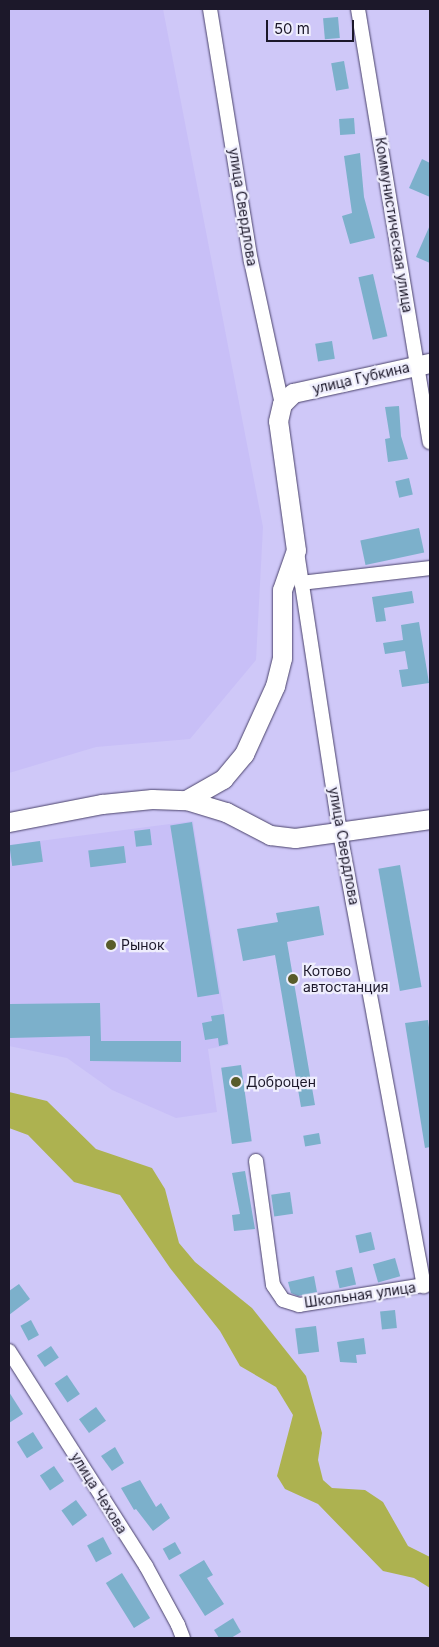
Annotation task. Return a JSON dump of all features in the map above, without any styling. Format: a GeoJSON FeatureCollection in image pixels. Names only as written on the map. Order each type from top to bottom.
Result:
{"type":"FeatureCollection","features":[{"type":"Feature","properties":{"kind":"street","name":"улица Свердлова"},"geometry":{"type":"LineString","coordinates":[[210,9],[251,261],[288,399],[278,421],[340,833],[427,1285]]}},
{"type":"Feature","properties":{"kind":"street","name":"Коммунистическая улица"},"geometry":{"type":"LineString","coordinates":[[358,9],[424,364],[430,442]]}},
{"type":"Feature","properties":{"kind":"street","name":"улица Губкина"},"geometry":{"type":"LineString","coordinates":[[288,399],[424,364]]}},
{"type":"Feature","properties":{"kind":"street"},"geometry":{"type":"LineString","coordinates":[[186,800],[223,778],[244,754],[275,686],[282,658],[282,590],[296,550]]}},
{"type":"Feature","properties":{"kind":"street"},"geometry":{"type":"LineString","coordinates":[[301,583],[430,568]]}},
{"type":"Feature","properties":{"kind":"street"},"geometry":{"type":"LineString","coordinates":[[9,822],[102,804],[152,799],[186,800],[226,812],[270,835],[295,838],[430,819]]}},
{"type":"Feature","properties":{"kind":"street","name":"Школьная улица"},"geometry":{"type":"LineString","coordinates":[[256,1161],[273,1285],[283,1300],[299,1305],[427,1285]]}},
{"type":"Feature","properties":{"kind":"street","name":"улица Чехова"},"geometry":{"type":"LineString","coordinates":[[9,1351],[146,1566],[183,1638]]}},
{"type":"Feature","properties":{"kind":"shaded area"},"geometry":{"type":"Polygon","coordinates":[[[9,9],[163,9],[263,527],[256,660],[190,739],[96,747],[9,773],[9,9]]]}},
{"type":"Feature","properties":{"kind":"shaded area","name":"Рынок"},"geometry":{"type":"Polygon","coordinates":[[[193,821],[229,1045],[208,1049],[217,1112],[176,1118],[112,1090],[67,1058],[9,1046],[9,845],[193,821]]]}},
{"type":"Feature","properties":{"kind":"green space"},"geometry":{"type":"Polygon","coordinates":[[[9,1092],[47,1101],[96,1149],[152,1168],[165,1189],[179,1243],[195,1262],[252,1308],[306,1376],[322,1433],[318,1460],[323,1480],[332,1488],[365,1490],[383,1502],[408,1546],[430,1557],[430,1588],[414,1578],[383,1571],[318,1504],[285,1489],[277,1476],[293,1415],[276,1387],[240,1366],[220,1331],[170,1268],[120,1195],[74,1182],[28,1135],[9,1128],[9,1092]]]}},
{"type":"Feature","properties":{"kind":"building"},"geometry":{"type":"Polygon","coordinates":[[[338,17],[340,38],[325,39],[323,18],[338,17]]]}},
{"type":"Feature","properties":{"kind":"building"},"geometry":{"type":"Polygon","coordinates":[[[344,61],[349,89],[336,91],[331,63],[344,61]]]}},
{"type":"Feature","properties":{"kind":"building"},"geometry":{"type":"Polygon","coordinates":[[[354,118],[355,134],[340,135],[339,119],[354,118]]]}},
{"type":"Feature","properties":{"kind":"building"},"geometry":{"type":"Polygon","coordinates":[[[360,153],[364,197],[375,238],[350,244],[342,216],[352,213],[344,156],[360,153]]]}},
{"type":"Feature","properties":{"kind":"building"},"geometry":{"type":"Polygon","coordinates":[[[422,159],[430,163],[430,197],[409,188],[422,159]]]}},
{"type":"Feature","properties":{"kind":"building"},"geometry":{"type":"Polygon","coordinates":[[[430,225],[430,263],[416,257],[430,225]]]}},
{"type":"Feature","properties":{"kind":"building"},"geometry":{"type":"Polygon","coordinates":[[[373,274],[387,336],[373,340],[358,277],[373,274]]]}},
{"type":"Feature","properties":{"kind":"building"},"geometry":{"type":"Polygon","coordinates":[[[332,341],[335,359],[318,361],[315,344],[332,341]]]}},
{"type":"Feature","properties":{"kind":"building"},"geometry":{"type":"Polygon","coordinates":[[[399,406],[401,436],[408,459],[388,462],[385,439],[390,438],[385,407],[399,406]]]}},
{"type":"Feature","properties":{"kind":"building"},"geometry":{"type":"Polygon","coordinates":[[[409,478],[413,495],[399,498],[395,481],[409,478]]]}},
{"type":"Feature","properties":{"kind":"building"},"geometry":{"type":"Polygon","coordinates":[[[419,528],[424,552],[366,565],[360,540],[419,528]]]}},
{"type":"Feature","properties":{"kind":"building"},"geometry":{"type":"Polygon","coordinates":[[[412,591],[414,603],[384,608],[386,621],[376,622],[372,597],[412,591]]]}},
{"type":"Feature","properties":{"kind":"building"},"geometry":{"type":"Polygon","coordinates":[[[419,622],[429,683],[402,687],[399,670],[408,669],[405,651],[385,654],[383,643],[403,640],[401,625],[419,622]]]}},
{"type":"Feature","properties":{"kind":"building"},"geometry":{"type":"Polygon","coordinates":[[[192,822],[219,994],[197,997],[170,825],[192,822]]]}},
{"type":"Feature","properties":{"kind":"building"},"geometry":{"type":"Polygon","coordinates":[[[150,829],[152,845],[136,847],[134,831],[150,829]]]}},
{"type":"Feature","properties":{"kind":"building"},"geometry":{"type":"Polygon","coordinates":[[[40,841],[43,862],[12,866],[9,845],[40,841]]]}},
{"type":"Feature","properties":{"kind":"building"},"geometry":{"type":"Polygon","coordinates":[[[124,846],[126,863],[90,867],[88,850],[124,846]]]}},
{"type":"Feature","properties":{"kind":"building"},"geometry":{"type":"Polygon","coordinates":[[[400,865],[422,987],[400,991],[378,869],[400,865]]]}},
{"type":"Feature","properties":{"kind":"building"},"geometry":{"type":"Polygon","coordinates":[[[319,906],[324,935],[287,942],[315,1105],[301,1107],[275,955],[243,961],[237,929],[278,922],[276,913],[319,906]]]}},
{"type":"Feature","properties":{"kind":"building"},"geometry":{"type":"Polygon","coordinates":[[[100,1003],[101,1041],[181,1041],[181,1062],[90,1061],[90,1036],[9,1038],[9,1004],[100,1003]]]}},
{"type":"Feature","properties":{"kind":"building"},"geometry":{"type":"Polygon","coordinates":[[[224,1014],[228,1044],[219,1046],[218,1038],[205,1040],[202,1023],[212,1021],[211,1016],[224,1014]]]}},
{"type":"Feature","properties":{"kind":"building"},"geometry":{"type":"Polygon","coordinates":[[[428,1020],[430,1035],[430,1147],[425,1148],[405,1023],[428,1020]]]}},
{"type":"Feature","properties":{"kind":"building"},"geometry":{"type":"Polygon","coordinates":[[[241,1065],[252,1141],[232,1144],[221,1068],[241,1065]]]}},
{"type":"Feature","properties":{"kind":"building"},"geometry":{"type":"Polygon","coordinates":[[[319,1133],[321,1144],[305,1147],[303,1136],[319,1133]]]}},
{"type":"Feature","properties":{"kind":"building"},"geometry":{"type":"Polygon","coordinates":[[[245,1171],[255,1229],[234,1231],[232,1215],[240,1214],[232,1173],[245,1171]]]}},
{"type":"Feature","properties":{"kind":"building"},"geometry":{"type":"Polygon","coordinates":[[[290,1192],[293,1214],[274,1216],[271,1195],[290,1192]]]}},
{"type":"Feature","properties":{"kind":"building"},"geometry":{"type":"Polygon","coordinates":[[[371,1232],[375,1250],[359,1253],[355,1236],[371,1232]]]}},
{"type":"Feature","properties":{"kind":"building"},"geometry":{"type":"Polygon","coordinates":[[[395,1258],[400,1276],[378,1283],[373,1264],[395,1258]]]}},
{"type":"Feature","properties":{"kind":"building"},"geometry":{"type":"Polygon","coordinates":[[[352,1267],[356,1285],[339,1288],[335,1271],[352,1267]]]}},
{"type":"Feature","properties":{"kind":"building"},"geometry":{"type":"Polygon","coordinates":[[[314,1276],[317,1292],[298,1296],[291,1293],[288,1282],[314,1276]]]}},
{"type":"Feature","properties":{"kind":"building"},"geometry":{"type":"Polygon","coordinates":[[[19,1284],[30,1299],[9,1315],[9,1291],[19,1284]]]}},
{"type":"Feature","properties":{"kind":"building"},"geometry":{"type":"Polygon","coordinates":[[[395,1310],[397,1328],[382,1329],[380,1312],[395,1310]]]}},
{"type":"Feature","properties":{"kind":"building"},"geometry":{"type":"Polygon","coordinates":[[[31,1320],[39,1335],[28,1341],[20,1326],[31,1320]]]}},
{"type":"Feature","properties":{"kind":"building"},"geometry":{"type":"Polygon","coordinates":[[[316,1326],[319,1352],[298,1354],[295,1329],[316,1326]]]}},
{"type":"Feature","properties":{"kind":"building"},"geometry":{"type":"Polygon","coordinates":[[[364,1338],[366,1354],[356,1355],[357,1363],[340,1362],[337,1342],[364,1338]]]}},
{"type":"Feature","properties":{"kind":"building"},"geometry":{"type":"Polygon","coordinates":[[[51,1346],[59,1358],[45,1367],[37,1356],[51,1346]]]}},
{"type":"Feature","properties":{"kind":"building"},"geometry":{"type":"Polygon","coordinates":[[[67,1375],[80,1394],[67,1402],[55,1383],[67,1375]]]}},
{"type":"Feature","properties":{"kind":"building"},"geometry":{"type":"Polygon","coordinates":[[[9,1392],[23,1414],[9,1423],[9,1392]]]}},
{"type":"Feature","properties":{"kind":"building"},"geometry":{"type":"Polygon","coordinates":[[[96,1407],[106,1421],[89,1433],[79,1419],[96,1407]]]}},
{"type":"Feature","properties":{"kind":"building"},"geometry":{"type":"Polygon","coordinates":[[[33,1432],[43,1448],[27,1458],[17,1442],[33,1432]]]}},
{"type":"Feature","properties":{"kind":"building"},"geometry":{"type":"Polygon","coordinates":[[[115,1447],[124,1463],[112,1471],[101,1456],[115,1447]]]}},
{"type":"Feature","properties":{"kind":"building"},"geometry":{"type":"Polygon","coordinates":[[[54,1466],[64,1481],[50,1490],[40,1476],[54,1466]]]}},
{"type":"Feature","properties":{"kind":"building"},"geometry":{"type":"Polygon","coordinates":[[[140,1480],[156,1507],[161,1503],[170,1518],[153,1531],[136,1509],[134,1510],[121,1488],[140,1480]]]}},
{"type":"Feature","properties":{"kind":"building"},"geometry":{"type":"Polygon","coordinates":[[[76,1500],[87,1515],[73,1526],[61,1511],[76,1500]]]}},
{"type":"Feature","properties":{"kind":"building"},"geometry":{"type":"Polygon","coordinates":[[[103,1537],[112,1554],[96,1562],[87,1545],[103,1537]]]}},
{"type":"Feature","properties":{"kind":"building"},"geometry":{"type":"Polygon","coordinates":[[[175,1542],[181,1553],[169,1560],[163,1549],[175,1542]]]}},
{"type":"Feature","properties":{"kind":"building"},"geometry":{"type":"Polygon","coordinates":[[[204,1560],[213,1575],[207,1578],[224,1604],[205,1616],[179,1575],[204,1560]]]}},
{"type":"Feature","properties":{"kind":"building"},"geometry":{"type":"Polygon","coordinates":[[[122,1573],[150,1618],[134,1628],[106,1583],[122,1573]]]}},
{"type":"Feature","properties":{"kind":"building"},"geometry":{"type":"Polygon","coordinates":[[[233,1618],[241,1632],[231,1638],[219,1638],[214,1630],[233,1618]]]}},
{"type":"Feature","properties":{"kind":"place","name":"Рынок"},"geometry":{"type":"Point","coordinates":[111,945]}},
{"type":"Feature","properties":{"kind":"place","name":"Котово автостанция"},"geometry":{"type":"Point","coordinates":[293,979]}},
{"type":"Feature","properties":{"kind":"place","name":"Доброцен"},"geometry":{"type":"Point","coordinates":[236,1082]}}]}
